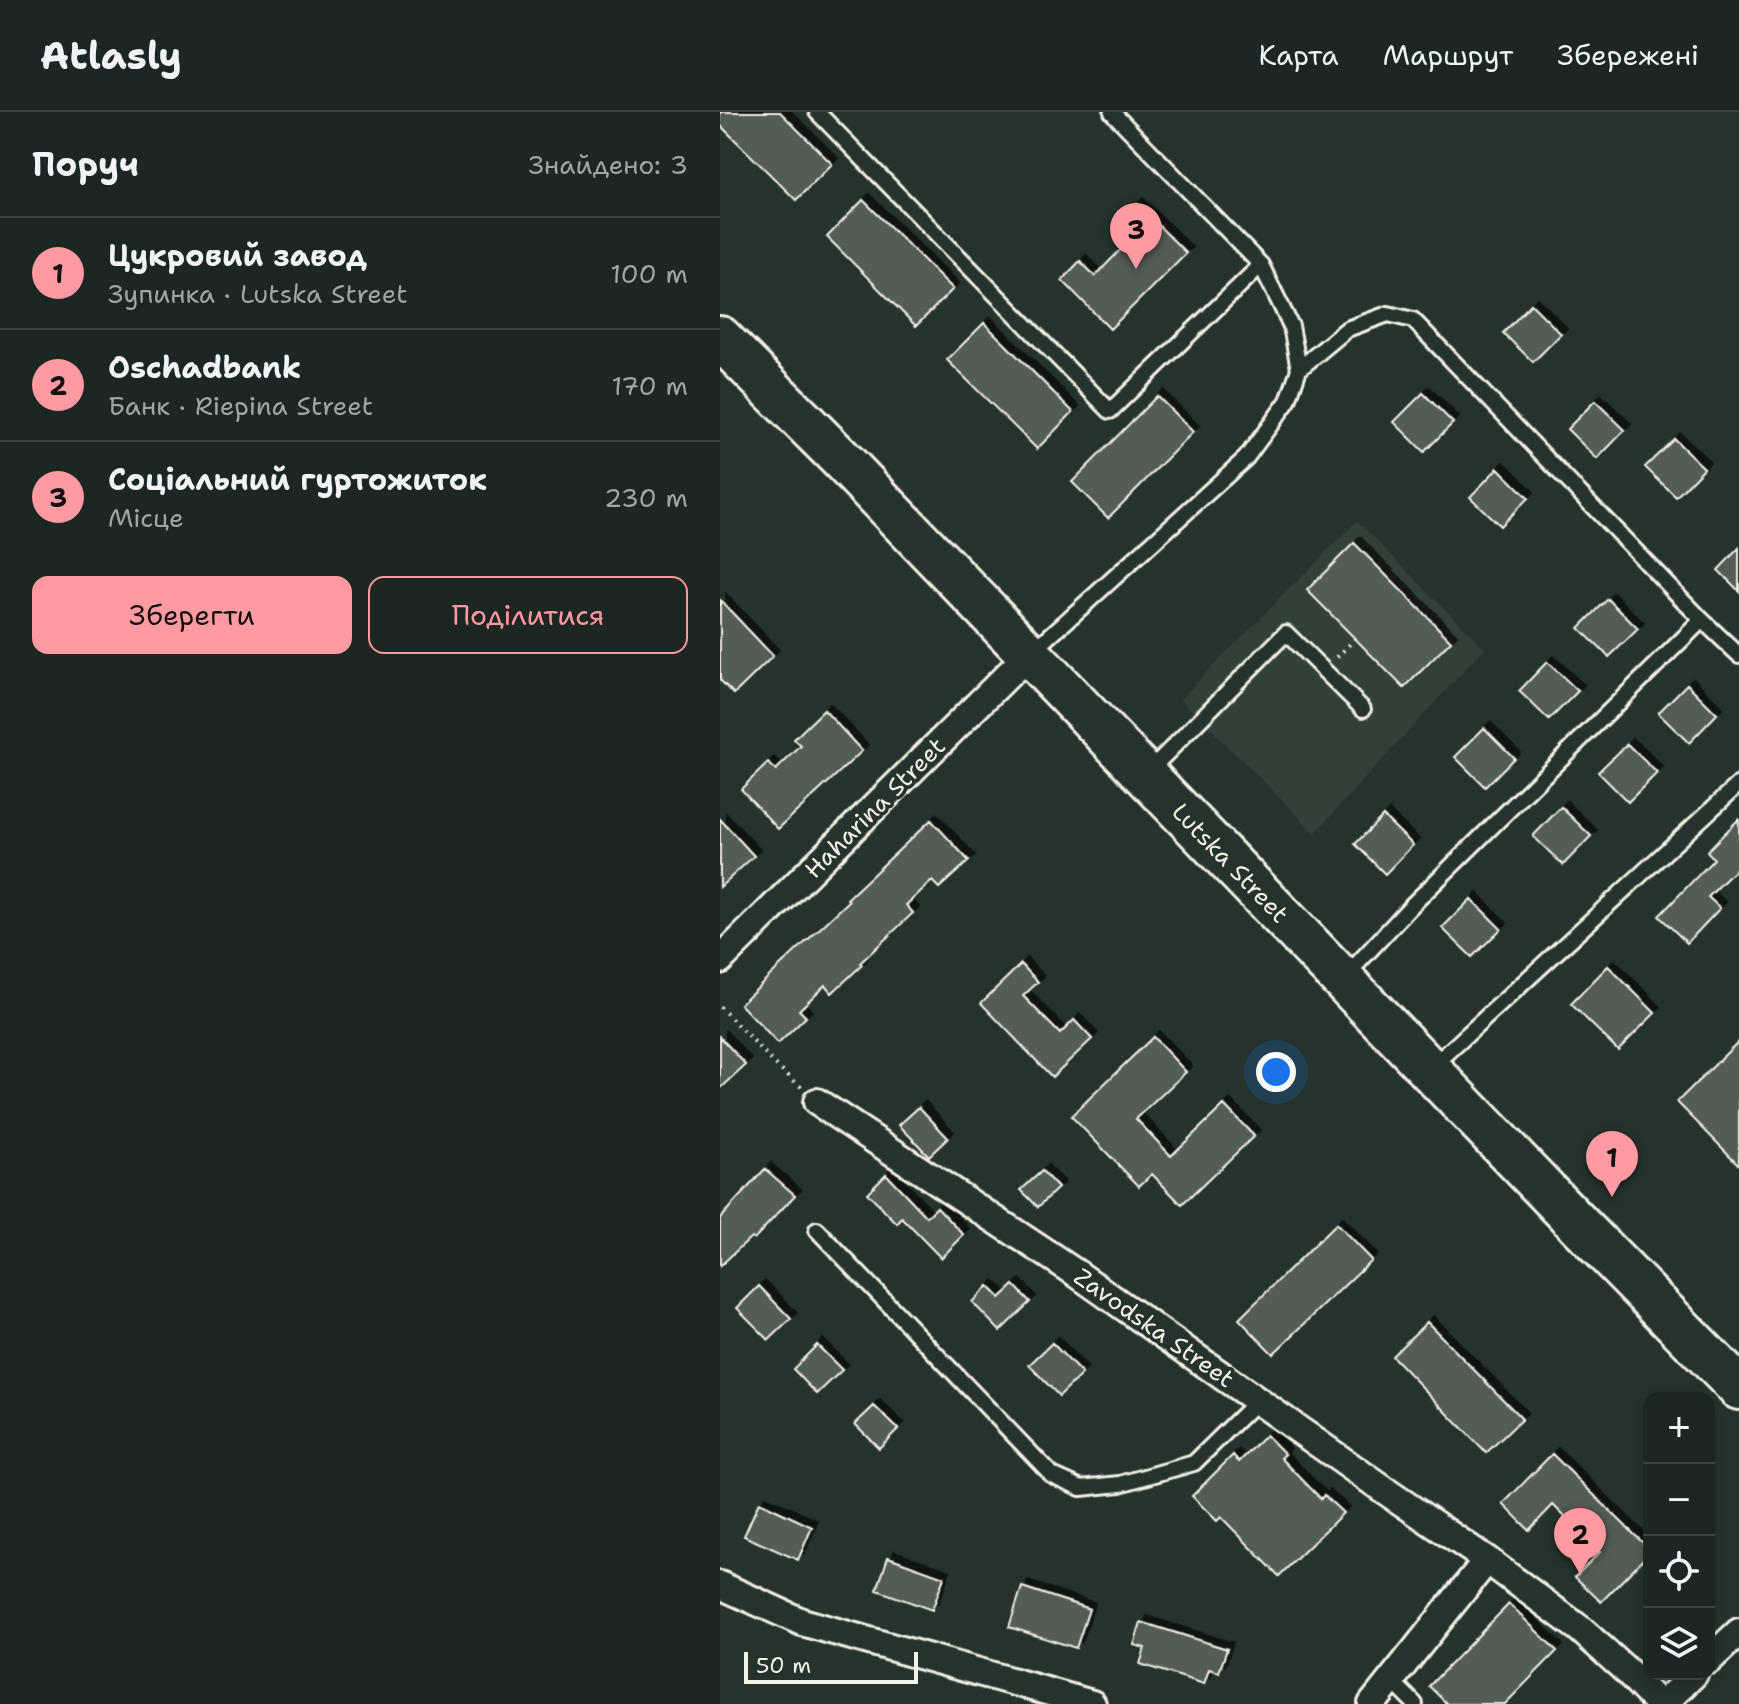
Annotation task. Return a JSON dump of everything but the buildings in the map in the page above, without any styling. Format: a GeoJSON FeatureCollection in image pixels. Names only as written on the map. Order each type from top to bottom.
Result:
{"type":"FeatureCollection","features":[{"type":"Feature","properties":{"kind":"main road","name":"Lutska Street"},"geometry":{"type":"LineString","coordinates":[[720,338],[839,457],[1739,1388]]}},
{"type":"Feature","properties":{"kind":"street","name":"Haharina Street"},"geometry":{"type":"LineString","coordinates":[[720,960],[1029,654]]}},
{"type":"Feature","properties":{"kind":"street","name":"Zavodska Street"},"geometry":{"type":"LineString","coordinates":[[817,1102],[1076,1273],[1487,1560],[1580,1629],[1660,1704]]}},
{"type":"Feature","properties":{"kind":"street"},"geometry":{"type":"LineString","coordinates":[[1372,1704],[1487,1560]]}},
{"type":"Feature","properties":{"kind":"street"},"geometry":{"type":"LineString","coordinates":[[720,1585],[802,1622],[1092,1704]]}},
{"type":"Feature","properties":{"kind":"street"},"geometry":{"type":"LineString","coordinates":[[1715,1654],[1739,1632]]}},
{"type":"Feature","properties":{"kind":"street"},"geometry":{"type":"LineString","coordinates":[[1660,1704],[1687,1680]]}},
{"type":"Feature","properties":{"kind":"lane"},"geometry":{"type":"LineString","coordinates":[[817,112],[1110,411],[1261,265]]}},
{"type":"Feature","properties":{"kind":"lane"},"geometry":{"type":"LineString","coordinates":[[1029,654],[1246,458],[1288,401],[1299,369],[1291,326],[1261,265],[1112,112]]}},
{"type":"Feature","properties":{"kind":"lane"},"geometry":{"type":"LineString","coordinates":[[1299,369],[1347,329],[1388,314],[1413,320],[1739,655]]}},
{"type":"Feature","properties":{"kind":"lane"},"geometry":{"type":"LineString","coordinates":[[1342,980],[1411,906],[1702,620]]}},
{"type":"Feature","properties":{"kind":"lane"},"geometry":{"type":"LineString","coordinates":[[1145,775],[1286,633],[1363,709]]}},
{"type":"Feature","properties":{"kind":"lane"},"geometry":{"type":"LineString","coordinates":[[1429,1070],[1739,784]]}},
{"type":"Feature","properties":{"kind":"lane"},"geometry":{"type":"LineString","coordinates":[[817,1230],[1052,1475],[1081,1488],[1120,1484],[1194,1463],[1258,1400]]}},
{"type":"Feature","properties":{"kind":"lane"},"geometry":{"type":"LineString","coordinates":[[1391,1680],[1415,1704]]}},
{"type":"Feature","properties":{"kind":"path"},"geometry":{"type":"LineString","coordinates":[[1324,670],[1355,639]]}},
{"type":"Feature","properties":{"kind":"path"},"geometry":{"type":"LineString","coordinates":[[720,1007],[817,1102]]}},
{"type":"Feature","properties":{"kind":"shaded area"},"geometry":{"type":"Polygon","coordinates":[[[1357,521],[1485,648],[1315,833],[1180,699],[1357,521]]]}},
{"type":"Feature","properties":{"kind":"place","name":"Соціальний гуртожиток"},"geometry":{"type":"Point","coordinates":[1136,269]}},
{"type":"Feature","properties":{"kind":"place","name":"Цукровий завод"},"geometry":{"type":"Point","coordinates":[1612,1197]}},
{"type":"Feature","properties":{"kind":"place","name":"Oschadbank"},"geometry":{"type":"Point","coordinates":[1580,1574]}}]}
